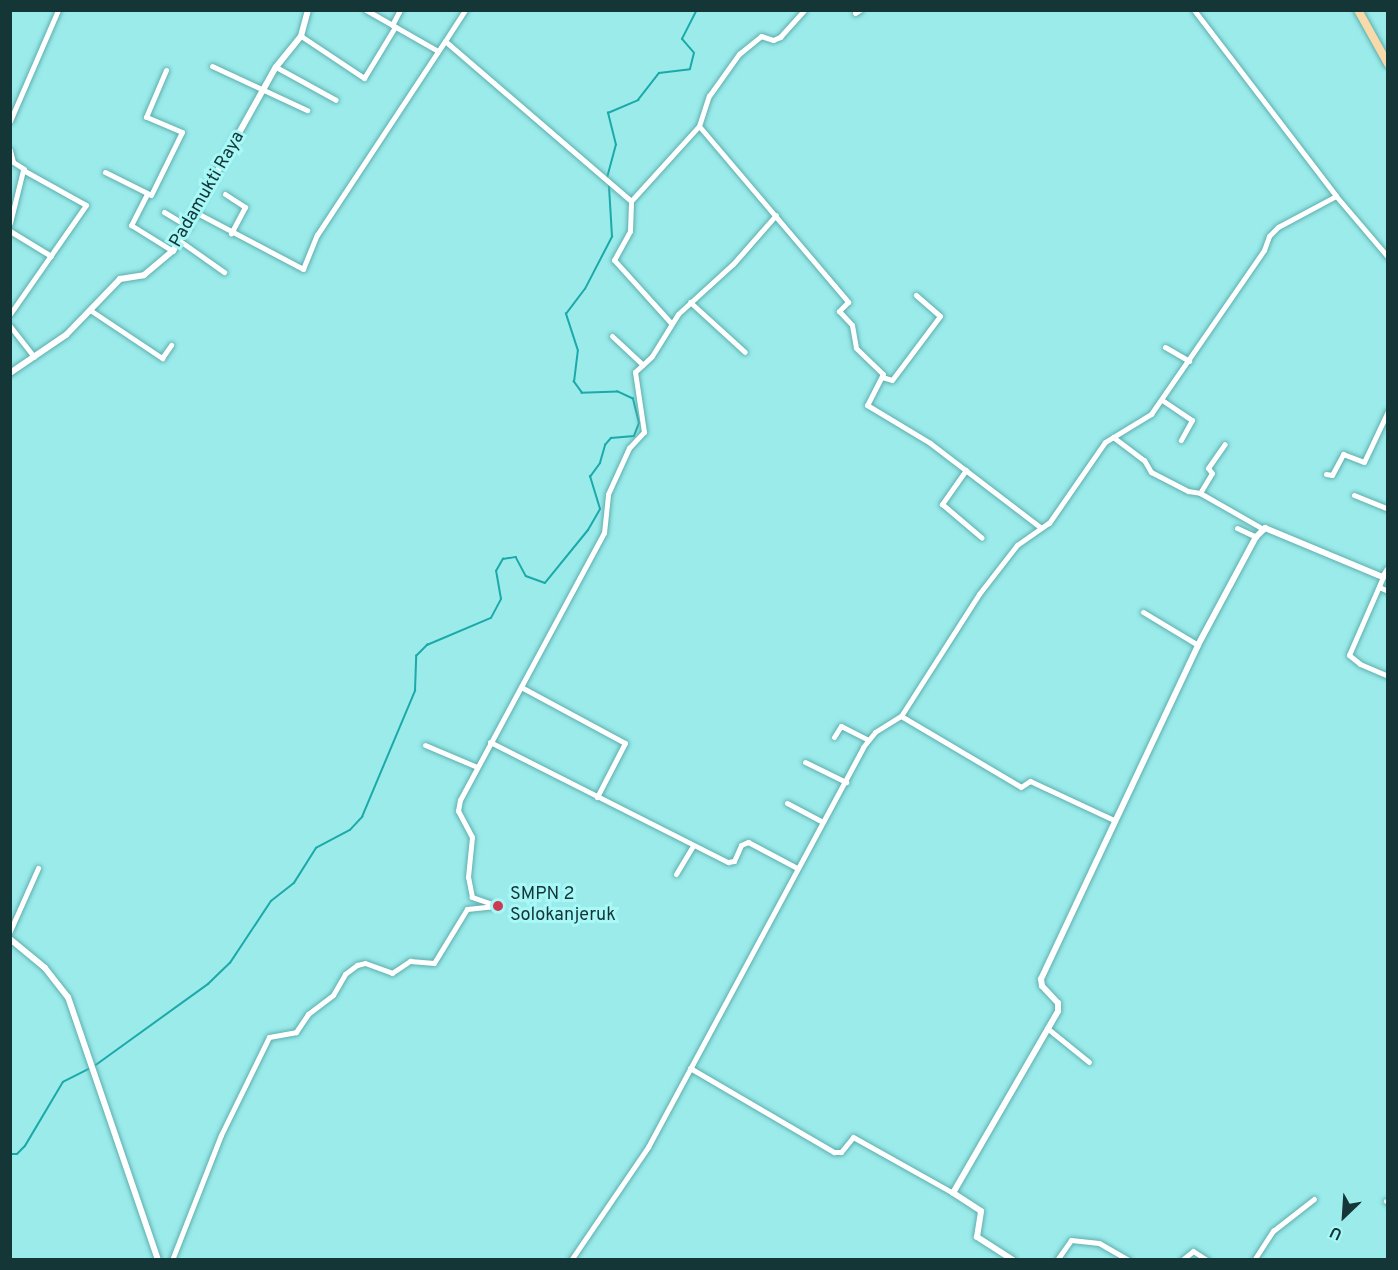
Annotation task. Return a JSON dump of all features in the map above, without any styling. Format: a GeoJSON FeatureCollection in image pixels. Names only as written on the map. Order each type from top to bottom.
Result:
{"type":"FeatureCollection","features":[{"type":"Feature","properties":{"kind":"main road"},"geometry":{"type":"LineString","coordinates":[[1358,10],[1388,64]]}},
{"type":"Feature","properties":{"kind":"street"},"geometry":{"type":"LineString","coordinates":[[10,121],[58,10]]}},
{"type":"Feature","properties":{"kind":"street","name":"Padamukti Raya"},"geometry":{"type":"LineString","coordinates":[[10,373],[66,335],[93,312],[120,279],[144,275],[173,251],[197,213],[264,91],[301,36],[308,10]]}},
{"type":"Feature","properties":{"kind":"street"},"geometry":{"type":"LineString","coordinates":[[366,10],[438,51]]}},
{"type":"Feature","properties":{"kind":"street"},"geometry":{"type":"LineString","coordinates":[[301,36],[364,78],[393,26],[399,10]]}},
{"type":"Feature","properties":{"kind":"street"},"geometry":{"type":"LineString","coordinates":[[197,213],[231,233],[303,269],[317,235],[465,10]]}},
{"type":"Feature","properties":{"kind":"street"},"geometry":{"type":"LineString","coordinates":[[671,323],[614,260],[630,231],[631,201],[699,126],[719,78],[739,54],[761,36],[773,40],[780,38],[804,10]]}},
{"type":"Feature","properties":{"kind":"street"},"geometry":{"type":"LineString","coordinates":[[1194,10],[1336,196],[1388,257]]}},
{"type":"Feature","properties":{"kind":"street"},"geometry":{"type":"LineString","coordinates":[[445,41],[631,201]]}},
{"type":"Feature","properties":{"kind":"street"},"geometry":{"type":"LineString","coordinates":[[212,66],[307,110]]}},
{"type":"Feature","properties":{"kind":"street"},"geometry":{"type":"LineString","coordinates":[[279,69],[336,100]]}},
{"type":"Feature","properties":{"kind":"street"},"geometry":{"type":"LineString","coordinates":[[105,172],[151,195],[182,132],[146,117],[166,70]]}},
{"type":"Feature","properties":{"kind":"street"},"geometry":{"type":"LineString","coordinates":[[699,126],[848,301],[839,311],[852,325],[856,348],[882,372],[882,377],[867,405],[966,470],[1041,528]]}},
{"type":"Feature","properties":{"kind":"street"},"geometry":{"type":"LineString","coordinates":[[10,150],[13,162],[86,205],[10,314]]}},
{"type":"Feature","properties":{"kind":"street"},"geometry":{"type":"LineString","coordinates":[[10,223],[21,172],[26,170]]}},
{"type":"Feature","properties":{"kind":"street"},"geometry":{"type":"LineString","coordinates":[[147,194],[131,225],[173,251]]}},
{"type":"Feature","properties":{"kind":"street"},"geometry":{"type":"LineString","coordinates":[[225,194],[245,207],[231,233]]}},
{"type":"Feature","properties":{"kind":"street"},"geometry":{"type":"LineString","coordinates":[[571,1260],[648,1147],[797,868],[868,741],[901,716],[979,594],[1017,545],[1049,523],[1086,466],[1113,437],[1144,420],[1162,400],[1264,250],[1269,236],[1278,227],[1336,196]]}},
{"type":"Feature","properties":{"kind":"street"},"geometry":{"type":"LineString","coordinates":[[164,212],[189,227]]}},
{"type":"Feature","properties":{"kind":"street"},"geometry":{"type":"LineString","coordinates":[[172,1260],[221,1135],[269,1037],[296,1032],[308,1014],[333,994],[345,974],[357,965],[365,963],[392,973],[410,961],[434,963],[467,909],[498,906],[472,897],[468,877],[472,837],[458,806],[490,742],[596,551],[606,526],[608,494],[629,448],[644,432],[642,400],[633,378],[671,323],[690,302],[733,264],[752,237],[776,215]]}},
{"type":"Feature","properties":{"kind":"street"},"geometry":{"type":"LineString","coordinates":[[10,231],[51,256]]}},
{"type":"Feature","properties":{"kind":"street"},"geometry":{"type":"LineString","coordinates":[[180,242],[224,272]]}},
{"type":"Feature","properties":{"kind":"street"},"geometry":{"type":"LineString","coordinates":[[882,377],[892,380],[940,316],[916,295]]}},
{"type":"Feature","properties":{"kind":"street"},"geometry":{"type":"LineString","coordinates":[[690,302],[745,352]]}},
{"type":"Feature","properties":{"kind":"street"},"geometry":{"type":"LineString","coordinates":[[93,312],[162,358],[171,345]]}},
{"type":"Feature","properties":{"kind":"street"},"geometry":{"type":"LineString","coordinates":[[10,326],[34,357]]}},
{"type":"Feature","properties":{"kind":"street"},"geometry":{"type":"LineString","coordinates":[[612,336],[643,365]]}},
{"type":"Feature","properties":{"kind":"street"},"geometry":{"type":"LineString","coordinates":[[1165,347],[1189,361]]}},
{"type":"Feature","properties":{"kind":"street"},"geometry":{"type":"LineString","coordinates":[[1162,400],[1192,420],[1181,440]]}},
{"type":"Feature","properties":{"kind":"street"},"geometry":{"type":"LineString","coordinates":[[1326,474],[1332,475],[1343,454],[1364,462],[1388,411]]}},
{"type":"Feature","properties":{"kind":"street"},"geometry":{"type":"LineString","coordinates":[[1113,437],[1144,460],[1151,472],[1188,491],[1200,493],[1263,529],[1383,577]]}},
{"type":"Feature","properties":{"kind":"street"},"geometry":{"type":"LineString","coordinates":[[1200,493],[1212,474],[1208,468],[1225,444]]}},
{"type":"Feature","properties":{"kind":"street"},"geometry":{"type":"LineString","coordinates":[[966,470],[942,504],[982,538]]}},
{"type":"Feature","properties":{"kind":"street"},"geometry":{"type":"LineString","coordinates":[[1354,495],[1388,509]]}},
{"type":"Feature","properties":{"kind":"street"},"geometry":{"type":"LineString","coordinates":[[1237,528],[1256,537]]}},
{"type":"Feature","properties":{"kind":"street"},"geometry":{"type":"LineString","coordinates":[[953,1193],[1041,1046],[1059,1005],[1041,981],[1114,820],[1198,645],[1256,537],[1263,529]]}},
{"type":"Feature","properties":{"kind":"street"},"geometry":{"type":"LineString","coordinates":[[1388,569],[1349,655],[1360,664],[1388,676]]}},
{"type":"Feature","properties":{"kind":"street"},"geometry":{"type":"LineString","coordinates":[[1379,587],[1388,591]]}},
{"type":"Feature","properties":{"kind":"street"},"geometry":{"type":"LineString","coordinates":[[1143,612],[1198,645]]}},
{"type":"Feature","properties":{"kind":"street"},"geometry":{"type":"LineString","coordinates":[[521,687],[625,743],[597,797]]}},
{"type":"Feature","properties":{"kind":"street"},"geometry":{"type":"LineString","coordinates":[[901,716],[933,738],[1021,787],[1030,781],[1114,820]]}},
{"type":"Feature","properties":{"kind":"street"},"geometry":{"type":"LineString","coordinates":[[834,737],[841,726],[868,741]]}},
{"type":"Feature","properties":{"kind":"street"},"geometry":{"type":"LineString","coordinates":[[490,742],[693,846],[731,862],[748,842],[797,868]]}},
{"type":"Feature","properties":{"kind":"street"},"geometry":{"type":"LineString","coordinates":[[425,745],[477,767]]}},
{"type":"Feature","properties":{"kind":"street"},"geometry":{"type":"LineString","coordinates":[[805,762],[846,782]]}},
{"type":"Feature","properties":{"kind":"street"},"geometry":{"type":"LineString","coordinates":[[787,803],[822,822]]}},
{"type":"Feature","properties":{"kind":"street"},"geometry":{"type":"LineString","coordinates":[[675,874],[693,846]]}},
{"type":"Feature","properties":{"kind":"street"},"geometry":{"type":"LineString","coordinates":[[10,931],[38,868]]}},
{"type":"Feature","properties":{"kind":"street"},"geometry":{"type":"LineString","coordinates":[[10,939],[45,968],[68,997],[158,1260]]}},
{"type":"Feature","properties":{"kind":"street"},"geometry":{"type":"LineString","coordinates":[[1047,1028],[1089,1062]]}},
{"type":"Feature","properties":{"kind":"street"},"geometry":{"type":"LineString","coordinates":[[690,1068],[834,1152],[841,1152],[853,1137],[953,1193],[981,1211],[977,1238],[1005,1258],[1013,1260]]}},
{"type":"Feature","properties":{"kind":"street"},"geometry":{"type":"LineString","coordinates":[[1254,1260],[1273,1231],[1314,1198]]}},
{"type":"Feature","properties":{"kind":"street"},"geometry":{"type":"LineString","coordinates":[[1057,1260],[1071,1240],[1099,1243],[1128,1260]]}},
{"type":"Feature","properties":{"kind":"street"},"geometry":{"type":"LineString","coordinates":[[1182,1260],[1193,1251],[1207,1260]]}},
{"type":"Feature","properties":{"kind":"waterway"},"geometry":{"type":"LineString","coordinates":[[607,178],[616,145],[608,113],[638,100],[659,73],[690,69],[694,53],[682,39],[697,10]]}},
{"type":"Feature","properties":{"kind":"waterway"},"geometry":{"type":"LineString","coordinates":[[93,1067],[208,984],[230,963],[271,901],[294,883],[316,848],[350,830],[362,817],[415,691],[416,656],[427,645],[491,618],[501,599],[496,571],[503,559],[516,557],[526,576],[545,583],[588,530],[600,509],[590,477],[600,463],[605,445],[611,438],[634,436],[639,423],[633,399],[618,392],[582,393],[574,382],[578,351],[566,314],[585,289],[612,237],[609,186]]}},
{"type":"Feature","properties":{"kind":"waterway"},"geometry":{"type":"LineString","coordinates":[[10,1154],[17,1154],[25,1146],[63,1082],[89,1069]]}},
{"type":"Feature","properties":{"kind":"place","name":"SMPN 2 Solokanjeruk"},"geometry":{"type":"Point","coordinates":[498,906]}}]}
